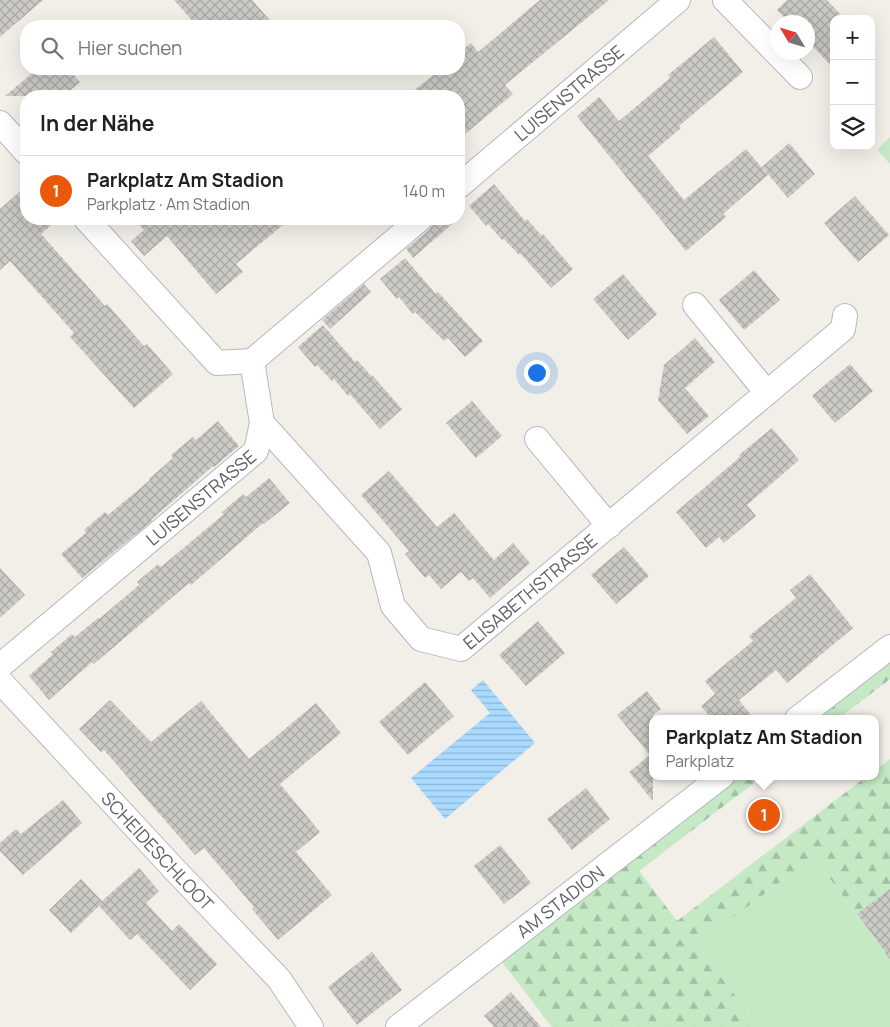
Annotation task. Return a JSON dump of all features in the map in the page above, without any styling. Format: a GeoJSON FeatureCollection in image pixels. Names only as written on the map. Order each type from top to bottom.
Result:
{"type":"FeatureCollection","features":[{"type":"Feature","properties":{"kind":"street","name":"LUISENSTRASSE"},"geometry":{"type":"LineString","coordinates":[[465,181],[678,0]]}},
{"type":"Feature","properties":{"kind":"street"},"geometry":{"type":"LineString","coordinates":[[725,0],[800,77]]}},
{"type":"Feature","properties":{"kind":"street"},"geometry":{"type":"LineString","coordinates":[[0,123],[20,145]]}},
{"type":"Feature","properties":{"kind":"street"},"geometry":{"type":"LineString","coordinates":[[91,225],[217,363],[252,362],[413,225]]}},
{"type":"Feature","properties":{"kind":"street"},"geometry":{"type":"LineString","coordinates":[[695,305],[767,393]]}},
{"type":"Feature","properties":{"kind":"street","name":"ELISABETHSTRASSE"},"geometry":{"type":"LineString","coordinates":[[262,423],[379,553],[393,606],[422,639],[461,649],[843,329],[845,316]]}},
{"type":"Feature","properties":{"kind":"street","name":"LUISENSTRASSE"},"geometry":{"type":"LineString","coordinates":[[0,666],[256,452],[262,423],[252,362]]}},
{"type":"Feature","properties":{"kind":"street","name":"ELISABETHSTRASSE"},"geometry":{"type":"LineString","coordinates":[[537,439],[609,526]]}},
{"type":"Feature","properties":{"kind":"street"},"geometry":{"type":"LineString","coordinates":[[802,715],[890,647]]}},
{"type":"Feature","properties":{"kind":"street","name":"SCHEIDESCHLOOT"},"geometry":{"type":"LineString","coordinates":[[0,681],[279,979],[311,1027]]}},
{"type":"Feature","properties":{"kind":"street","name":"AM STADION"},"geometry":{"type":"LineString","coordinates":[[398,1027],[717,780]]}},
{"type":"Feature","properties":{"kind":"green space"},"geometry":{"type":"Polygon","coordinates":[[[890,137],[890,164],[877,150],[890,137]]]}},
{"type":"Feature","properties":{"kind":"green space"},"geometry":{"type":"Polygon","coordinates":[[[890,655],[890,679],[843,715],[815,715],[890,655]]]}},
{"type":"Feature","properties":{"kind":"green space"},"geometry":{"type":"Polygon","coordinates":[[[890,759],[890,960],[814,857],[697,944],[758,1027],[552,1027],[502,962],[732,780],[758,780],[639,871],[677,921],[862,780],[879,780],[879,767],[890,759]]]}},
{"type":"Feature","properties":{"kind":"green space"},"geometry":{"type":"Polygon","coordinates":[[[814,857],[890,960],[890,1027],[758,1027],[697,944],[814,857]]]}},
{"type":"Feature","properties":{"kind":"water"},"geometry":{"type":"Polygon","coordinates":[[[483,680],[535,743],[445,819],[411,778],[490,713],[471,690],[483,680]]]}},
{"type":"Feature","properties":{"kind":"building"},"geometry":{"type":"Polygon","coordinates":[[[0,0],[43,0],[0,37],[0,0]]]}},
{"type":"Feature","properties":{"kind":"building"},"geometry":{"type":"Polygon","coordinates":[[[174,0],[252,0],[270,20],[192,20],[174,0]]]}},
{"type":"Feature","properties":{"kind":"building"},"geometry":{"type":"Polygon","coordinates":[[[540,0],[609,0],[505,85],[513,94],[465,134],[465,90],[415,90],[433,75],[465,75],[465,48],[471,43],[478,52],[540,0]]]}},
{"type":"Feature","properties":{"kind":"building"},"geometry":{"type":"Polygon","coordinates":[[[787,0],[827,0],[841,15],[830,15],[830,65],[815,49],[815,15],[782,15],[777,10],[787,0]]]}},
{"type":"Feature","properties":{"kind":"building"},"geometry":{"type":"Polygon","coordinates":[[[714,37],[743,72],[679,126],[681,128],[648,156],[684,200],[746,149],[768,175],[723,214],[726,217],[686,251],[577,116],[599,97],[619,121],[670,78],[668,75],[714,37]]]}},
{"type":"Feature","properties":{"kind":"building"},"geometry":{"type":"Polygon","coordinates":[[[30,75],[74,75],[80,82],[71,90],[20,90],[20,96],[5,96],[30,75]]]}},
{"type":"Feature","properties":{"kind":"building"},"geometry":{"type":"Polygon","coordinates":[[[789,143],[815,174],[788,198],[762,167],[789,143]]]}},
{"type":"Feature","properties":{"kind":"building"},"geometry":{"type":"Polygon","coordinates":[[[494,184],[525,221],[527,219],[541,235],[543,234],[573,269],[551,288],[520,253],[519,255],[504,239],[502,240],[488,224],[486,226],[469,206],[494,184]]]}},
{"type":"Feature","properties":{"kind":"building"},"geometry":{"type":"Polygon","coordinates":[[[20,191],[20,225],[51,225],[41,234],[105,306],[107,304],[144,346],[147,344],[173,374],[134,408],[70,337],[74,333],[10,261],[0,270],[0,209],[20,191]]]}},
{"type":"Feature","properties":{"kind":"building"},"geometry":{"type":"Polygon","coordinates":[[[855,196],[889,235],[858,262],[824,223],[855,196]]]}},
{"type":"Feature","properties":{"kind":"building"},"geometry":{"type":"Polygon","coordinates":[[[139,225],[283,225],[236,264],[243,272],[216,294],[167,236],[144,256],[131,241],[144,230],[139,225]]]}},
{"type":"Feature","properties":{"kind":"building"},"geometry":{"type":"Polygon","coordinates":[[[432,225],[451,225],[413,258],[406,249],[432,225]]]}},
{"type":"Feature","properties":{"kind":"building"},"geometry":{"type":"Polygon","coordinates":[[[405,258],[436,294],[438,292],[483,341],[465,357],[448,338],[444,341],[415,312],[413,314],[380,279],[405,258]]]}},
{"type":"Feature","properties":{"kind":"building"},"geometry":{"type":"Polygon","coordinates":[[[754,270],[780,300],[744,330],[719,300],[754,270]]]}},
{"type":"Feature","properties":{"kind":"building"},"geometry":{"type":"Polygon","coordinates":[[[623,274],[657,314],[628,340],[593,299],[623,274]]]}},
{"type":"Feature","properties":{"kind":"building"},"geometry":{"type":"Polygon","coordinates":[[[364,284],[371,292],[330,329],[322,320],[364,284]]]}},
{"type":"Feature","properties":{"kind":"building"},"geometry":{"type":"Polygon","coordinates":[[[323,325],[355,362],[357,360],[402,409],[380,429],[350,394],[348,396],[334,379],[332,381],[317,365],[315,367],[298,347],[323,325]]]}},
{"type":"Feature","properties":{"kind":"building"},"geometry":{"type":"Polygon","coordinates":[[[695,338],[715,362],[685,388],[709,416],[687,434],[658,400],[664,365],[695,338]]]}},
{"type":"Feature","properties":{"kind":"building"},"geometry":{"type":"Polygon","coordinates":[[[850,364],[873,391],[835,423],[812,396],[850,364]]]}},
{"type":"Feature","properties":{"kind":"building"},"geometry":{"type":"Polygon","coordinates":[[[472,401],[502,436],[476,458],[446,423],[472,401]]]}},
{"type":"Feature","properties":{"kind":"building"},"geometry":{"type":"Polygon","coordinates":[[[218,421],[239,446],[82,578],[61,554],[86,533],[84,530],[105,512],[108,515],[150,480],[173,458],[171,455],[193,437],[196,440],[218,421]]]}},
{"type":"Feature","properties":{"kind":"building"},"geometry":{"type":"Polygon","coordinates":[[[772,428],[799,460],[747,505],[756,516],[724,543],[719,537],[706,548],[676,512],[772,428]]]}},
{"type":"Feature","properties":{"kind":"building"},"geometry":{"type":"Polygon","coordinates":[[[389,471],[437,527],[454,513],[494,560],[513,543],[530,563],[490,598],[473,578],[469,581],[461,572],[441,589],[429,575],[425,578],[405,554],[409,551],[361,495],[389,471]]]}},
{"type":"Feature","properties":{"kind":"building"},"geometry":{"type":"Polygon","coordinates":[[[269,478],[290,503],[263,523],[191,585],[189,583],[94,664],[92,662],[49,700],[29,676],[53,654],[51,652],[72,634],[75,637],[99,619],[139,585],[137,582],[158,564],[161,567],[224,514],[222,512],[243,494],[246,497],[269,478]]]}},
{"type":"Feature","properties":{"kind":"building"},"geometry":{"type":"Polygon","coordinates":[[[624,547],[649,576],[616,604],[591,575],[624,547]]]}},
{"type":"Feature","properties":{"kind":"building"},"geometry":{"type":"Polygon","coordinates":[[[0,568],[25,595],[0,618],[0,568]]]}},
{"type":"Feature","properties":{"kind":"building"},"geometry":{"type":"Polygon","coordinates":[[[810,574],[853,628],[787,683],[776,670],[739,700],[751,715],[709,715],[701,706],[715,694],[705,681],[753,641],[749,636],[796,598],[790,590],[810,574]]]}},
{"type":"Feature","properties":{"kind":"building"},"geometry":{"type":"Polygon","coordinates":[[[538,621],[565,653],[526,686],[499,655],[538,621]]]}},
{"type":"Feature","properties":{"kind":"building"},"geometry":{"type":"Polygon","coordinates":[[[425,682],[454,716],[408,755],[379,722],[425,682]]]}},
{"type":"Feature","properties":{"kind":"building"},"geometry":{"type":"Polygon","coordinates":[[[647,691],[661,709],[653,715],[649,715],[649,754],[617,715],[647,691]]]}},
{"type":"Feature","properties":{"kind":"building"},"geometry":{"type":"Polygon","coordinates":[[[110,700],[151,742],[201,701],[249,759],[316,703],[341,733],[280,784],[320,832],[296,852],[332,895],[278,940],[252,909],[254,907],[204,848],[195,855],[104,750],[101,752],[79,729],[110,700]]]}},
{"type":"Feature","properties":{"kind":"building"},"geometry":{"type":"Polygon","coordinates":[[[649,756],[649,780],[653,780],[653,801],[629,772],[649,756]]]}},
{"type":"Feature","properties":{"kind":"building"},"geometry":{"type":"Polygon","coordinates":[[[586,788],[610,819],[572,850],[547,819],[586,788]]]}},
{"type":"Feature","properties":{"kind":"building"},"geometry":{"type":"Polygon","coordinates":[[[63,800],[82,823],[23,875],[0,851],[0,843],[16,829],[21,834],[63,800]]]}},
{"type":"Feature","properties":{"kind":"building"},"geometry":{"type":"Polygon","coordinates":[[[500,845],[531,883],[504,904],[474,866],[500,845]]]}},
{"type":"Feature","properties":{"kind":"building"},"geometry":{"type":"Polygon","coordinates":[[[139,868],[159,891],[146,903],[172,931],[179,924],[217,964],[190,990],[137,934],[130,940],[99,906],[71,933],[49,910],[81,879],[102,901],[139,868]]]}},
{"type":"Feature","properties":{"kind":"building"},"geometry":{"type":"Polygon","coordinates":[[[890,889],[890,958],[857,914],[890,889]]]}},
{"type":"Feature","properties":{"kind":"building"},"geometry":{"type":"Polygon","coordinates":[[[372,952],[402,990],[357,1025],[328,987],[372,952]]]}},
{"type":"Feature","properties":{"kind":"building"},"geometry":{"type":"Polygon","coordinates":[[[511,992],[541,1027],[494,1027],[484,1016],[511,992]]]}},
{"type":"Feature","properties":{"kind":"place","name":"Parkplatz Am Stadion"},"geometry":{"type":"Point","coordinates":[764,815]}}]}
